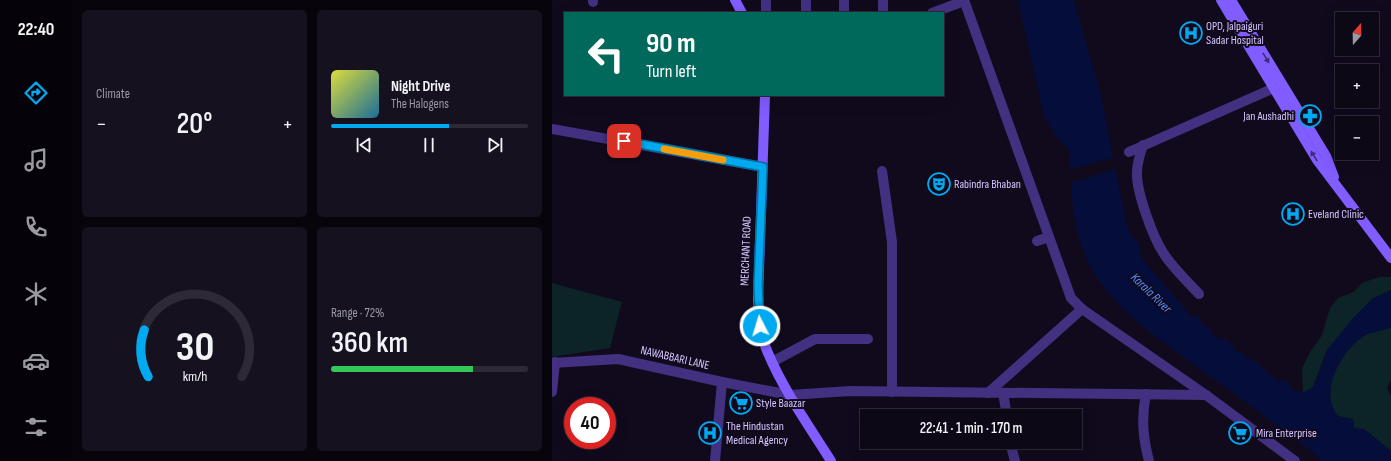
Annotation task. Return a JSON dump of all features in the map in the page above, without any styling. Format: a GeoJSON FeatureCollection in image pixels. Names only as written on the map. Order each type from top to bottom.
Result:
{"type":"FeatureCollection","features":[{"type":"Feature","properties":{"kind":"street"},"geometry":{"type":"LineString","coordinates":[[735,0],[741,12]]}},
{"type":"Feature","properties":{"kind":"street"},"geometry":{"type":"LineString","coordinates":[[766,0],[766,12]]}},
{"type":"Feature","properties":{"kind":"street"},"geometry":{"type":"LineString","coordinates":[[806,0],[806,12]]}},
{"type":"Feature","properties":{"kind":"street"},"geometry":{"type":"LineString","coordinates":[[844,0],[844,12]]}},
{"type":"Feature","properties":{"kind":"street"},"geometry":{"type":"LineString","coordinates":[[882,12],[883,0]]}},
{"type":"Feature","properties":{"kind":"street"},"geometry":{"type":"LineString","coordinates":[[1222,0],[1317,160],[1391,258]]}},
{"type":"Feature","properties":{"kind":"street"},"geometry":{"type":"LineString","coordinates":[[1232,0],[1326,156],[1338,186]]}},
{"type":"Feature","properties":{"kind":"street"},"geometry":{"type":"LineString","coordinates":[[935,12],[964,1],[998,111],[1049,238],[1071,298],[1082,309],[1206,395],[1295,461]]}},
{"type":"Feature","properties":{"kind":"street"},"geometry":{"type":"LineString","coordinates":[[1129,152],[1274,88]]}},
{"type":"Feature","properties":{"kind":"street","name":"MERCHANT ROAD"},"geometry":{"type":"LineString","coordinates":[[765,96],[758,299],[760,326],[767,352],[772,362],[790,395],[831,461]]}},
{"type":"Feature","properties":{"kind":"street"},"geometry":{"type":"LineString","coordinates":[[552,129],[763,167]]}},
{"type":"Feature","properties":{"kind":"street"},"geometry":{"type":"LineString","coordinates":[[1143,146],[1138,159],[1136,173],[1139,190],[1151,226],[1164,255],[1198,294]]}},
{"type":"Feature","properties":{"kind":"street"},"geometry":{"type":"LineString","coordinates":[[882,171],[892,242],[892,392]]}},
{"type":"Feature","properties":{"kind":"street"},"geometry":{"type":"LineString","coordinates":[[1037,241],[1049,238]]}},
{"type":"Feature","properties":{"kind":"street"},"geometry":{"type":"LineString","coordinates":[[988,393],[1082,309]]}},
{"type":"Feature","properties":{"kind":"street"},"geometry":{"type":"LineString","coordinates":[[772,362],[815,339],[868,338]]}},
{"type":"Feature","properties":{"kind":"street","name":"NAWABBARI LANE"},"geometry":{"type":"LineString","coordinates":[[554,362],[618,359],[722,382],[790,395],[850,391],[1206,395]]}},
{"type":"Feature","properties":{"kind":"street"},"geometry":{"type":"LineString","coordinates":[[552,392],[554,362]]}},
{"type":"Feature","properties":{"kind":"street"},"geometry":{"type":"LineString","coordinates":[[715,461],[722,382]]}},
{"type":"Feature","properties":{"kind":"street"},"geometry":{"type":"LineString","coordinates":[[1003,393],[1006,409]]}},
{"type":"Feature","properties":{"kind":"street"},"geometry":{"type":"LineString","coordinates":[[1146,394],[1142,415],[1143,436],[1148,461]]}},
{"type":"Feature","properties":{"kind":"street"},"geometry":{"type":"LineString","coordinates":[[1012,449],[1015,461]]}},
{"type":"Feature","properties":{"kind":"green space"},"geometry":{"type":"Polygon","coordinates":[[[1379,277],[1391,277],[1391,290],[1372,299],[1327,350],[1313,387],[1303,393],[1302,369],[1310,352],[1322,335],[1330,308],[1338,298],[1354,292],[1362,283],[1379,277]]]}},
{"type":"Feature","properties":{"kind":"green space"},"geometry":{"type":"Polygon","coordinates":[[[552,283],[622,302],[610,348],[552,357],[552,283]]]}},
{"type":"Feature","properties":{"kind":"green space"},"geometry":{"type":"Polygon","coordinates":[[[1391,327],[1391,380],[1387,388],[1391,396],[1391,451],[1364,429],[1354,429],[1353,419],[1338,416],[1332,406],[1330,395],[1331,384],[1335,373],[1347,351],[1367,334],[1391,327]]]}},
{"type":"Feature","properties":{"kind":"water","name":"Karala River"},"geometry":{"type":"Polygon","coordinates":[[[1018,0],[1074,0],[1101,96],[1126,222],[1130,234],[1138,242],[1142,259],[1192,317],[1199,316],[1202,324],[1209,328],[1216,338],[1230,342],[1235,351],[1241,352],[1245,357],[1248,356],[1278,381],[1286,380],[1292,389],[1303,393],[1313,387],[1327,350],[1354,317],[1372,299],[1391,290],[1391,327],[1367,334],[1347,351],[1335,373],[1331,384],[1330,395],[1332,406],[1338,416],[1353,420],[1354,428],[1364,429],[1391,451],[1391,461],[1322,461],[1310,450],[1155,336],[1126,312],[1114,299],[1092,269],[1080,241],[1076,226],[1072,196],[1070,151],[1056,136],[1044,116],[1018,0]]]}},
{"type":"Feature","properties":{"kind":"pier"},"geometry":{"type":"Polygon","coordinates":[[[1115,157],[1117,169],[1069,183],[1068,170],[1115,157]]]}},
{"type":"Feature","properties":{"kind":"slow traffic"},"geometry":{"type":"LineString","coordinates":[[664,149],[723,160]]}},
{"type":"Feature","properties":{"kind":"place","name":"OPD, Jalpaiguri Sadar Hospital"},"geometry":{"type":"Point","coordinates":[1191,33]}},
{"type":"Feature","properties":{"kind":"place","name":"Jan Aushadhi"},"geometry":{"type":"Point","coordinates":[1310,116]}},
{"type":"Feature","properties":{"kind":"place","name":"Rabindra Bhaban"},"geometry":{"type":"Point","coordinates":[939,184]}},
{"type":"Feature","properties":{"kind":"place","name":"Eveland Clinic"},"geometry":{"type":"Point","coordinates":[1293,214]}},
{"type":"Feature","properties":{"kind":"place","name":"Style Baazar"},"geometry":{"type":"Point","coordinates":[741,403]}},
{"type":"Feature","properties":{"kind":"place","name":"The Hindustan Medical Agency"},"geometry":{"type":"Point","coordinates":[710,433]}},
{"type":"Feature","properties":{"kind":"place","name":"Mira Enterprise"},"geometry":{"type":"Point","coordinates":[1240,433]}},
{"type":"Feature","properties":{"kind":"route"},"geometry":{"type":"LineString","coordinates":[[624,141],[763,167],[758,270],[760,326]]}}]}
